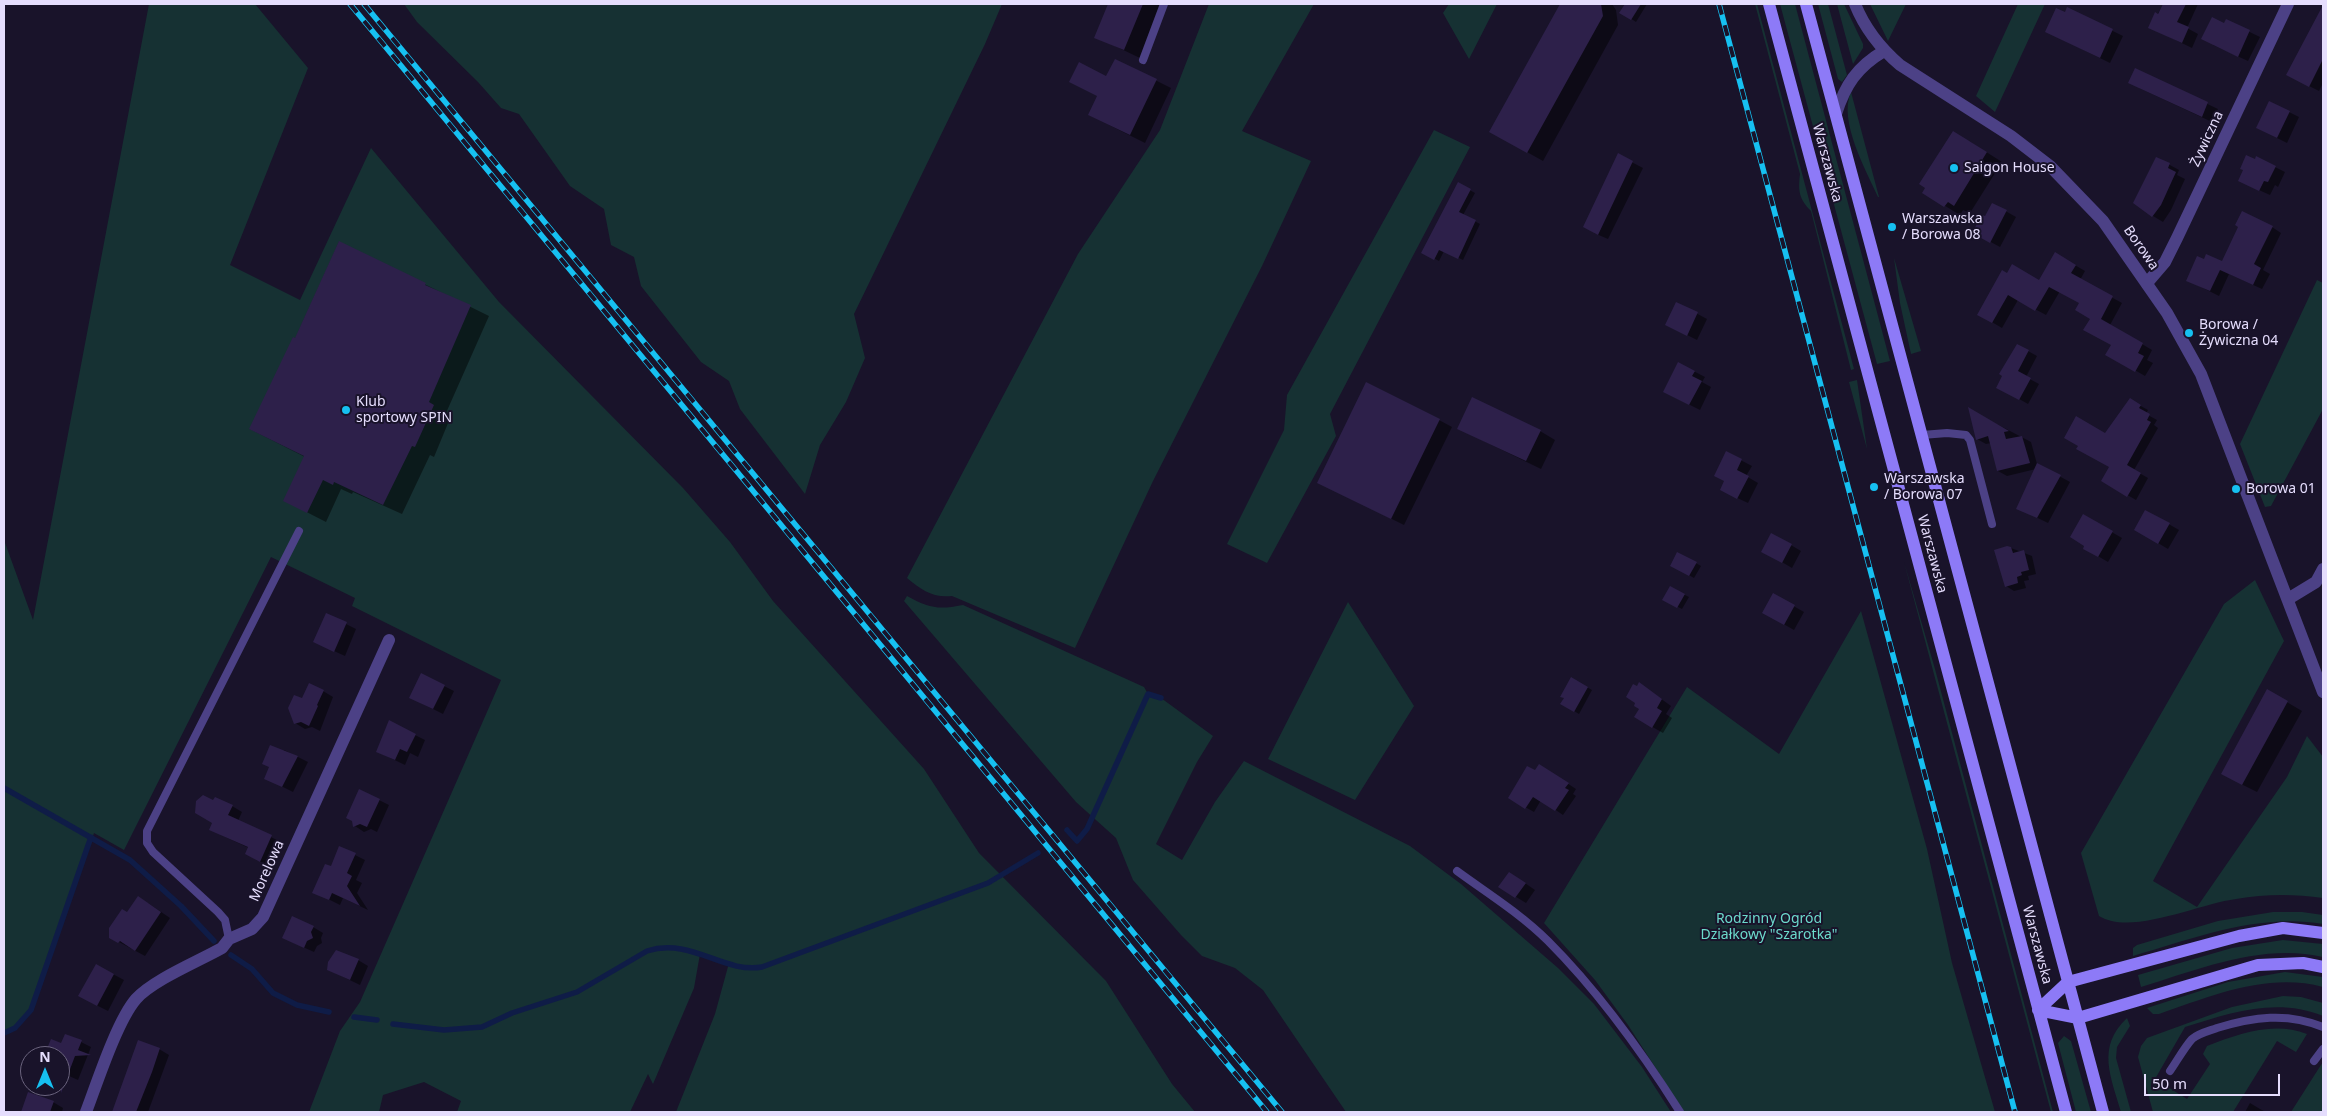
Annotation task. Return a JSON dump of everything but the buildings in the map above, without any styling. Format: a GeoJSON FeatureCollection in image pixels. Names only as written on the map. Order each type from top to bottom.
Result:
{"type":"FeatureCollection","features":[{"type":"Feature","properties":{"kind":"main road","name":"Warszawska"},"geometry":{"type":"LineString","coordinates":[[1769,4],[2066,1112]]}},
{"type":"Feature","properties":{"kind":"main road","name":"Warszawska"},"geometry":{"type":"LineString","coordinates":[[1806,4],[2103,1112]]}},
{"type":"Feature","properties":{"kind":"main road"},"geometry":{"type":"LineString","coordinates":[[2038,1010],[2068,982],[2259,931],[2283,928],[2323,933]]}},
{"type":"Feature","properties":{"kind":"main road"},"geometry":{"type":"LineString","coordinates":[[2038,1010],[2078,1018],[2258,965],[2302,963],[2323,966]]}},
{"type":"Feature","properties":{"kind":"street","name":"Borowa"},"geometry":{"type":"LineString","coordinates":[[1855,4],[1866,28],[1884,51],[1916,77],[2011,136],[2050,166],[2103,221],[2147,283],[2185,342],[2201,374],[2323,692]]}},
{"type":"Feature","properties":{"kind":"street","name":"Żywiczna"},"geometry":{"type":"LineString","coordinates":[[2147,283],[2165,262],[2288,4]]}},
{"type":"Feature","properties":{"kind":"street"},"geometry":{"type":"LineString","coordinates":[[1836,114],[1842,93],[1853,75],[1884,51]]}},
{"type":"Feature","properties":{"kind":"street"},"geometry":{"type":"LineString","coordinates":[[2288,599],[2316,582],[2323,570]]}},
{"type":"Feature","properties":{"kind":"street","name":"Morelowa"},"geometry":{"type":"LineString","coordinates":[[86,1112],[107,1059],[136,1000],[155,984],[222,948],[229,939],[252,928],[263,917],[389,640]]}},
{"type":"Feature","properties":{"kind":"lane"},"geometry":{"type":"LineString","coordinates":[[1143,60],[1164,4]]}},
{"type":"Feature","properties":{"kind":"lane"},"geometry":{"type":"LineString","coordinates":[[1922,435],[1958,434],[1966,435],[1970,440],[1992,524]]}},
{"type":"Feature","properties":{"kind":"lane"},"geometry":{"type":"LineString","coordinates":[[229,939],[225,920],[153,852],[147,843],[147,831],[299,531]]}},
{"type":"Feature","properties":{"kind":"lane"},"geometry":{"type":"LineString","coordinates":[[1457,871],[1547,939],[1620,1026],[1680,1112]]}},
{"type":"Feature","properties":{"kind":"lane"},"geometry":{"type":"LineString","coordinates":[[2170,1071],[2192,1039],[2198,1034],[2245,1019],[2263,1017],[2290,1018],[2323,1027]]}},
{"type":"Feature","properties":{"kind":"lane"},"geometry":{"type":"LineString","coordinates":[[2314,1061],[2323,1049]]}},
{"type":"Feature","properties":{"kind":"green space"},"geometry":{"type":"Polygon","coordinates":[[[149,4],[255,4],[308,68],[230,265],[300,300],[371,148],[499,302],[683,488],[730,542],[773,601],[924,769],[979,853],[1106,981],[1172,1084],[1195,1112],[676,1112],[715,1014],[729,963],[700,954],[694,988],[653,1084],[648,1074],[630,1112],[457,1112],[461,1101],[424,1082],[383,1095],[379,1112],[309,1112],[340,1031],[360,1002],[501,680],[352,606],[355,598],[271,557],[124,850],[94,833],[32,1011],[16,1030],[4,1035],[4,540],[33,620],[149,4]]]}},
{"type":"Feature","properties":{"kind":"green space"},"geometry":{"type":"Polygon","coordinates":[[[404,4],[1002,4],[985,44],[854,314],[865,358],[846,402],[820,445],[805,494],[740,409],[729,381],[701,362],[641,286],[634,257],[611,245],[604,209],[570,186],[519,114],[501,108],[478,82],[417,22],[404,4]]]}},
{"type":"Feature","properties":{"kind":"green space"},"geometry":{"type":"Polygon","coordinates":[[[1209,4],[1314,4],[1242,131],[1311,161],[1262,266],[1153,481],[1075,648],[952,596],[939,596],[928,592],[907,578],[1078,254],[1160,130],[1209,4]]]}},
{"type":"Feature","properties":{"kind":"green space"},"geometry":{"type":"Polygon","coordinates":[[[1449,4],[1497,4],[1469,59],[1443,13],[1449,4]]]}},
{"type":"Feature","properties":{"kind":"green space"},"geometry":{"type":"Polygon","coordinates":[[[1755,4],[1757,4],[1854,369],[1851,370],[1811,211],[1804,203],[1800,194],[1800,174],[1755,4]]]}},
{"type":"Feature","properties":{"kind":"green space"},"geometry":{"type":"Polygon","coordinates":[[[1780,4],[1795,4],[1890,361],[1877,364],[1780,4]]]}},
{"type":"Feature","properties":{"kind":"green space"},"geometry":{"type":"Polygon","coordinates":[[[1818,4],[1828,4],[1847,75],[1842,82],[1838,79],[1818,4]]]}},
{"type":"Feature","properties":{"kind":"green space"},"geometry":{"type":"Polygon","coordinates":[[[1837,4],[1844,4],[1863,44],[1863,48],[1853,64],[1837,4]]]}},
{"type":"Feature","properties":{"kind":"green space"},"geometry":{"type":"Polygon","coordinates":[[[1870,4],[1906,4],[1888,41],[1870,4]]]}},
{"type":"Feature","properties":{"kind":"green space"},"geometry":{"type":"Polygon","coordinates":[[[2018,4],[2045,4],[1995,112],[1976,96],[2018,4]]]}},
{"type":"Feature","properties":{"kind":"green space"},"geometry":{"type":"Polygon","coordinates":[[[1851,92],[1879,197],[1861,160],[1851,131],[1848,104],[1851,92]]]}},
{"type":"Feature","properties":{"kind":"green space"},"geometry":{"type":"Polygon","coordinates":[[[1434,130],[1470,147],[1330,414],[1336,436],[1267,563],[1227,544],[1284,430],[1287,395],[1434,130]]]}},
{"type":"Feature","properties":{"kind":"green space"},"geometry":{"type":"Polygon","coordinates":[[[1894,258],[1921,351],[1911,354],[1900,303],[1894,258]]]}},
{"type":"Feature","properties":{"kind":"green space"},"geometry":{"type":"Polygon","coordinates":[[[2317,280],[2323,283],[2323,409],[2271,506],[2265,507],[2240,444],[2317,280]]]}},
{"type":"Feature","properties":{"kind":"green space"},"geometry":{"type":"Polygon","coordinates":[[[1857,380],[1867,449],[1849,382],[1857,380]]]}},
{"type":"Feature","properties":{"kind":"green space"},"geometry":{"type":"Polygon","coordinates":[[[1904,562],[1935,669],[2053,1112],[2051,1112],[1904,562]]]}},
{"type":"Feature","properties":{"kind":"green space"},"geometry":{"type":"Polygon","coordinates":[[[2255,580],[2284,641],[2153,881],[2197,907],[2287,777],[2307,736],[2323,757],[2323,898],[2280,895],[2247,897],[2146,921],[2113,921],[2099,916],[2081,853],[2224,604],[2255,580]]]}},
{"type":"Feature","properties":{"kind":"green space"},"geometry":{"type":"Polygon","coordinates":[[[907,596],[940,608],[963,605],[1144,687],[1148,694],[1161,698],[1213,736],[1197,762],[1156,844],[1182,860],[1215,802],[1244,761],[1410,846],[1461,884],[1558,968],[1594,1004],[1642,1067],[1671,1112],[1346,1112],[1263,990],[1235,968],[1202,956],[1181,935],[1133,880],[1116,838],[1076,802],[904,601],[907,596]]]}},
{"type":"Feature","properties":{"kind":"green space"},"geometry":{"type":"Polygon","coordinates":[[[1348,602],[1414,706],[1355,800],[1268,759],[1348,602]]]}},
{"type":"Feature","properties":{"kind":"green space","name":"Rodzinny Ogród Działkowy \"Szarotka\""},"geometry":{"type":"Polygon","coordinates":[[[1861,611],[1927,849],[1952,963],[1995,1112],[1684,1112],[1628,1025],[1595,980],[1544,923],[1687,687],[1779,754],[1861,611]]]}},
{"type":"Feature","properties":{"kind":"green space"},"geometry":{"type":"Polygon","coordinates":[[[2273,912],[2302,912],[2323,915],[2323,924],[2299,921],[2275,922],[2227,929],[2133,956],[2133,948],[2137,945],[2218,921],[2273,912]]]}},
{"type":"Feature","properties":{"kind":"green space"},"geometry":{"type":"Polygon","coordinates":[[[2283,940],[2323,944],[2323,957],[2277,953],[2254,956],[2208,966],[2141,987],[2138,975],[2232,948],[2283,940]]]}},
{"type":"Feature","properties":{"kind":"green space"},"geometry":{"type":"Polygon","coordinates":[[[2285,972],[2323,977],[2323,987],[2302,983],[2281,982],[2261,984],[2219,994],[2159,1014],[2153,1014],[2147,1008],[2228,982],[2285,972]]]}},
{"type":"Feature","properties":{"kind":"green space"},"geometry":{"type":"Polygon","coordinates":[[[2283,996],[2301,997],[2323,1003],[2323,1016],[2305,1010],[2271,1007],[2236,1012],[2185,1027],[2155,1079],[2187,1099],[2210,1064],[2203,1054],[2207,1046],[2231,1037],[2269,1029],[2294,1030],[2307,1034],[2296,1052],[2277,1041],[2233,1112],[2153,1112],[2138,1057],[2141,1046],[2147,1038],[2232,1007],[2283,996]]]}},
{"type":"Feature","properties":{"kind":"green space"},"geometry":{"type":"Polygon","coordinates":[[[2127,1018],[2130,1026],[2117,1047],[2116,1058],[2131,1112],[2121,1112],[2110,1075],[2109,1051],[2117,1029],[2127,1018]]]}},
{"type":"Feature","properties":{"kind":"green space"},"geometry":{"type":"Polygon","coordinates":[[[2064,1036],[2071,1041],[2091,1112],[2076,1112],[2058,1043],[2064,1036]]]}},
{"type":"Feature","properties":{"kind":"green space"},"geometry":{"type":"Polygon","coordinates":[[[2323,1062],[2323,1112],[2291,1112],[2319,1068],[2323,1062]]]}},
{"type":"Feature","properties":{"kind":"waterway"},"geometry":{"type":"LineString","coordinates":[[1067,830],[1077,841],[1087,829],[1148,694],[1161,698]]}},
{"type":"Feature","properties":{"kind":"waterway"},"geometry":{"type":"LineString","coordinates":[[4,788],[130,860],[181,906],[214,941]]}},
{"type":"Feature","properties":{"kind":"waterway"},"geometry":{"type":"LineString","coordinates":[[4,1033],[15,1028],[31,1010],[91,837]]}},
{"type":"Feature","properties":{"kind":"waterway"},"geometry":{"type":"LineString","coordinates":[[393,1024],[444,1030],[482,1027],[512,1013],[577,992],[647,951],[663,948],[693,952],[748,968],[762,967],[988,883],[1038,853]]}},
{"type":"Feature","properties":{"kind":"waterway"},"geometry":{"type":"LineString","coordinates":[[231,955],[252,969],[273,993],[297,1005],[329,1012]]}},
{"type":"Feature","properties":{"kind":"waterway"},"geometry":{"type":"LineString","coordinates":[[354,1017],[377,1020]]}},
{"type":"Feature","properties":{"kind":"railway"},"geometry":{"type":"LineString","coordinates":[[350,4],[1267,1112]]}},
{"type":"Feature","properties":{"kind":"railway"},"geometry":{"type":"LineString","coordinates":[[364,4],[1282,1112]]}},
{"type":"Feature","properties":{"kind":"railway"},"geometry":{"type":"LineString","coordinates":[[1719,4],[2015,1112]]}},
{"type":"Feature","properties":{"kind":"place","name":"Saigon House"},"geometry":{"type":"Point","coordinates":[1954,168]}},
{"type":"Feature","properties":{"kind":"place","name":"Warszawska / Borowa 08"},"geometry":{"type":"Point","coordinates":[1892,227]}},
{"type":"Feature","properties":{"kind":"place","name":"Borowa / Żywiczna 04"},"geometry":{"type":"Point","coordinates":[2189,333]}},
{"type":"Feature","properties":{"kind":"place","name":"Klub sportowy SPIN"},"geometry":{"type":"Point","coordinates":[346,410]}},
{"type":"Feature","properties":{"kind":"place","name":"Warszawska / Borowa 07"},"geometry":{"type":"Point","coordinates":[1874,487]}},
{"type":"Feature","properties":{"kind":"place","name":"Borowa 01"},"geometry":{"type":"Point","coordinates":[2236,489]}}]}
